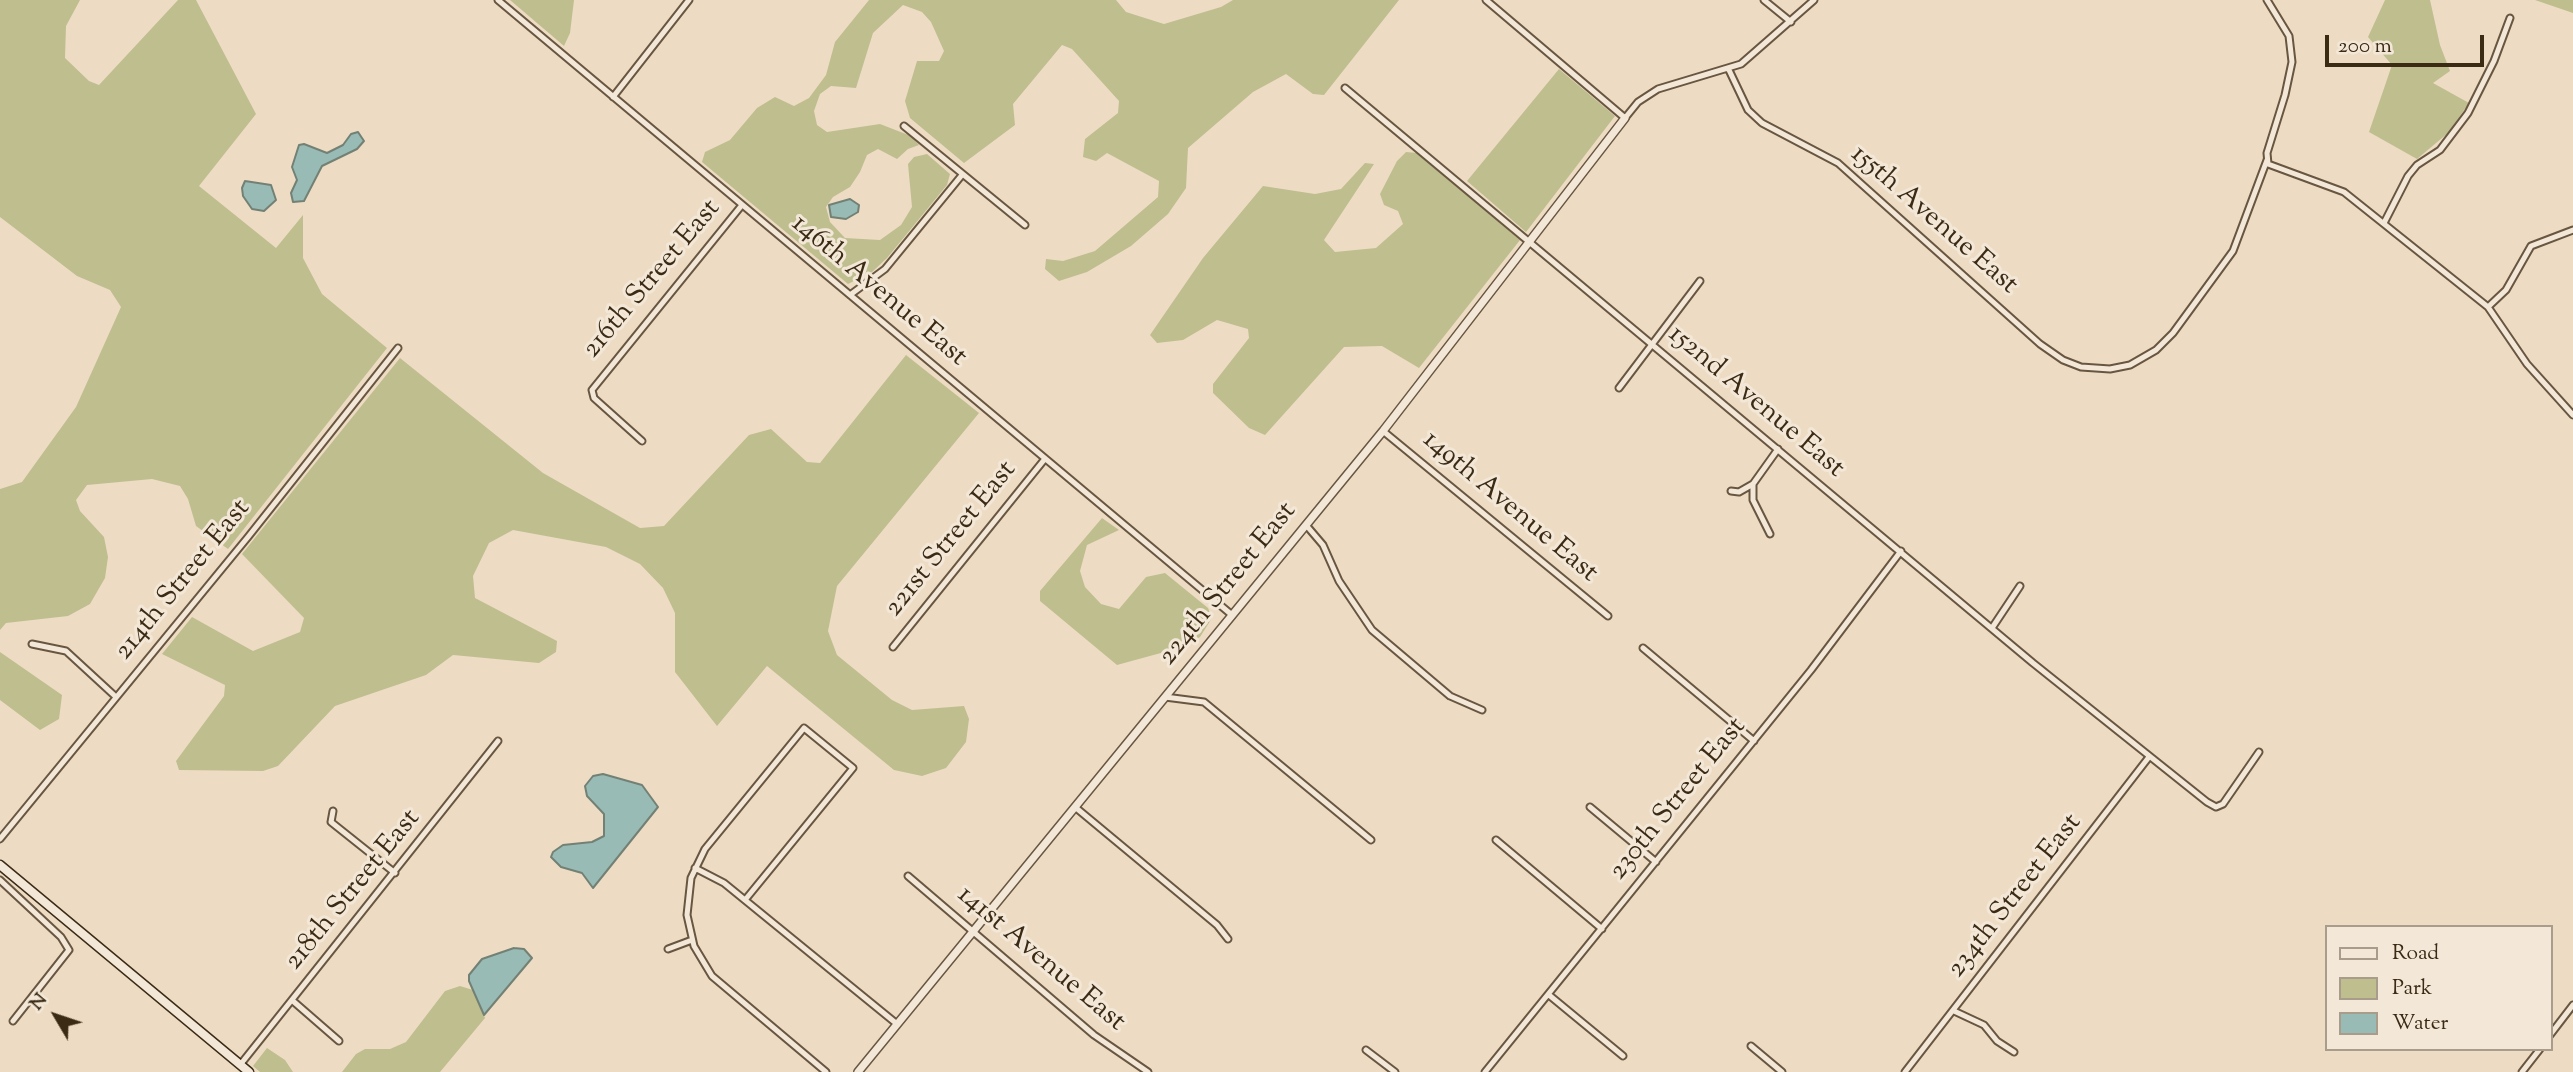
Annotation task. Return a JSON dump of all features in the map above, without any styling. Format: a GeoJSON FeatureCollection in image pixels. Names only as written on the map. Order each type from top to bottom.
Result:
{"type":"FeatureCollection","features":[{"type":"Feature","properties":{"kind":"main road"},"geometry":{"type":"LineString","coordinates":[[0,865],[249,1072]]}},
{"type":"Feature","properties":{"kind":"street","name":"146th Avenue East"},"geometry":{"type":"LineString","coordinates":[[498,0],[1231,615]]}},
{"type":"Feature","properties":{"kind":"street"},"geometry":{"type":"LineString","coordinates":[[613,97],[689,0]]}},
{"type":"Feature","properties":{"kind":"street"},"geometry":{"type":"LineString","coordinates":[[1486,0],[1625,118],[1639,102],[1658,89],[1730,70],[1750,58],[1814,0]]}},
{"type":"Feature","properties":{"kind":"street"},"geometry":{"type":"LineString","coordinates":[[1765,0],[1791,22]]}},
{"type":"Feature","properties":{"kind":"street"},"geometry":{"type":"LineString","coordinates":[[2267,0],[2288,37],[2291,62],[2267,160],[2272,167],[2341,190],[2488,307],[2527,364],[2573,415]]}},
{"type":"Feature","properties":{"kind":"street"},"geometry":{"type":"LineString","coordinates":[[2384,223],[2408,176],[2417,165],[2443,147],[2468,113],[2494,61],[2510,18]]}},
{"type":"Feature","properties":{"kind":"street","name":"155th Avenue East"},"geometry":{"type":"LineString","coordinates":[[1730,70],[1748,110],[1762,123],[1838,163],[2056,356],[2073,365],[2097,369],[2130,365],[2164,343],[2226,262],[2240,237],[2267,160]]}},
{"type":"Feature","properties":{"kind":"street","name":"152nd Avenue East"},"geometry":{"type":"LineString","coordinates":[[1345,88],[2150,757]]}},
{"type":"Feature","properties":{"kind":"street","name":"224th Street East"},"geometry":{"type":"LineString","coordinates":[[858,1072],[1383,430],[1625,118]]}},
{"type":"Feature","properties":{"kind":"street"},"geometry":{"type":"LineString","coordinates":[[904,126],[1025,225]]}},
{"type":"Feature","properties":{"kind":"street"},"geometry":{"type":"LineString","coordinates":[[850,295],[885,269],[962,175]]}},
{"type":"Feature","properties":{"kind":"street","name":"216th Street East"},"geometry":{"type":"LineString","coordinates":[[642,442],[594,398],[592,390],[704,248],[743,205]]}},
{"type":"Feature","properties":{"kind":"street"},"geometry":{"type":"LineString","coordinates":[[2488,307],[2506,290],[2531,246],[2573,230]]}},
{"type":"Feature","properties":{"kind":"street"},"geometry":{"type":"LineString","coordinates":[[1619,388],[1700,281]]}},
{"type":"Feature","properties":{"kind":"street","name":"214th Street East"},"geometry":{"type":"LineString","coordinates":[[0,839],[398,348]]}},
{"type":"Feature","properties":{"kind":"street","name":"149th Avenue East"},"geometry":{"type":"LineString","coordinates":[[1383,430],[1608,616]]}},
{"type":"Feature","properties":{"kind":"street"},"geometry":{"type":"LineString","coordinates":[[1731,491],[1739,492],[1753,484],[1778,449]]}},
{"type":"Feature","properties":{"kind":"street","name":"221st Street East"},"geometry":{"type":"LineString","coordinates":[[893,647],[1044,460]]}},
{"type":"Feature","properties":{"kind":"street"},"geometry":{"type":"LineString","coordinates":[[1753,484],[1752,496],[1770,534]]}},
{"type":"Feature","properties":{"kind":"street"},"geometry":{"type":"LineString","coordinates":[[1739,492],[1744,499],[1752,496]]}},
{"type":"Feature","properties":{"kind":"street"},"geometry":{"type":"LineString","coordinates":[[1306,525],[1323,545],[1339,581],[1372,630],[1450,696],[1482,710]]}},
{"type":"Feature","properties":{"kind":"street","name":"230th Street East"},"geometry":{"type":"LineString","coordinates":[[1485,1072],[1754,741],[1902,551]]}},
{"type":"Feature","properties":{"kind":"street"},"geometry":{"type":"LineString","coordinates":[[1992,628],[2020,586]]}},
{"type":"Feature","properties":{"kind":"street"},"geometry":{"type":"LineString","coordinates":[[32,643],[66,650],[116,697]]}},
{"type":"Feature","properties":{"kind":"street"},"geometry":{"type":"LineString","coordinates":[[1643,648],[1754,741]]}},
{"type":"Feature","properties":{"kind":"street"},"geometry":{"type":"LineString","coordinates":[[1165,697],[1205,702],[1371,840]]}},
{"type":"Feature","properties":{"kind":"street"},"geometry":{"type":"LineString","coordinates":[[745,901],[853,768],[804,727],[705,849],[695,868],[687,903],[692,940],[705,966],[720,984],[826,1072]]}},
{"type":"Feature","properties":{"kind":"street","name":"218th Street East"},"geometry":{"type":"LineString","coordinates":[[240,1065],[498,741]]}},
{"type":"Feature","properties":{"kind":"street"},"geometry":{"type":"LineString","coordinates":[[2150,757],[2216,807],[2228,798],[2259,752]]}},
{"type":"Feature","properties":{"kind":"street","name":"234th Street East"},"geometry":{"type":"LineString","coordinates":[[1905,1072],[2150,757]]}},
{"type":"Feature","properties":{"kind":"street"},"geometry":{"type":"LineString","coordinates":[[1075,807],[1217,925],[1228,939]]}},
{"type":"Feature","properties":{"kind":"street"},"geometry":{"type":"LineString","coordinates":[[1590,807],[1656,862]]}},
{"type":"Feature","properties":{"kind":"street"},"geometry":{"type":"LineString","coordinates":[[333,811],[331,822],[395,873]]}},
{"type":"Feature","properties":{"kind":"street"},"geometry":{"type":"LineString","coordinates":[[1496,840],[1602,929]]}},
{"type":"Feature","properties":{"kind":"street"},"geometry":{"type":"LineString","coordinates":[[695,868],[724,883],[897,1024]]}},
{"type":"Feature","properties":{"kind":"street","name":"141st Avenue East"},"geometry":{"type":"LineString","coordinates":[[908,876],[974,931],[978,939],[1094,1035],[1147,1072]]}},
{"type":"Feature","properties":{"kind":"street"},"geometry":{"type":"LineString","coordinates":[[0,880],[61,937],[69,950],[13,1021]]}},
{"type":"Feature","properties":{"kind":"street"},"geometry":{"type":"LineString","coordinates":[[668,949],[692,940]]}},
{"type":"Feature","properties":{"kind":"street"},"geometry":{"type":"LineString","coordinates":[[1549,995],[1623,1056]]}},
{"type":"Feature","properties":{"kind":"street"},"geometry":{"type":"LineString","coordinates":[[293,1001],[339,1041]]}},
{"type":"Feature","properties":{"kind":"street"},"geometry":{"type":"LineString","coordinates":[[2552,1032],[2573,1006]]}},
{"type":"Feature","properties":{"kind":"street"},"geometry":{"type":"LineString","coordinates":[[1954,1011],[1983,1025],[1997,1041],[2014,1052]]}},
{"type":"Feature","properties":{"kind":"street"},"geometry":{"type":"LineString","coordinates":[[1751,1046],[1782,1072]]}},
{"type":"Feature","properties":{"kind":"street"},"geometry":{"type":"LineString","coordinates":[[1366,1050],[1395,1072]]}},
{"type":"Feature","properties":{"kind":"street"},"geometry":{"type":"LineString","coordinates":[[2522,1072],[2538,1051]]}},
{"type":"Feature","properties":{"kind":"green space"},"geometry":{"type":"Polygon","coordinates":[[[0,0],[80,0],[66,26],[65,58],[89,81],[99,85],[178,0],[196,0],[256,114],[199,186],[276,248],[303,215],[303,258],[322,294],[387,348],[228,549],[196,526],[188,499],[180,486],[152,479],[87,485],[76,500],[80,511],[104,537],[108,557],[105,578],[90,604],[68,616],[6,623],[0,630],[0,489],[22,482],[76,407],[121,307],[110,290],[77,276],[0,217],[0,0]]]}},
{"type":"Feature","properties":{"kind":"green space"},"geometry":{"type":"Polygon","coordinates":[[[510,0],[574,0],[570,33],[564,46],[510,0]]]}},
{"type":"Feature","properties":{"kind":"green space"},"geometry":{"type":"Polygon","coordinates":[[[869,0],[1116,0],[1126,12],[1164,24],[1221,7],[1233,0],[1399,0],[1324,95],[1313,94],[1286,74],[1253,92],[1188,148],[1186,188],[1168,214],[1131,246],[1087,272],[1059,281],[1045,269],[1046,259],[1063,261],[1095,251],[1158,197],[1159,181],[1107,153],[1096,161],[1083,157],[1085,139],[1118,113],[1119,101],[1072,49],[1062,45],[1013,104],[1015,125],[964,163],[910,118],[905,101],[917,61],[939,61],[944,51],[931,22],[922,12],[903,5],[873,33],[856,88],[831,86],[820,94],[814,111],[817,125],[827,132],[880,124],[911,136],[919,145],[908,149],[897,159],[878,149],[867,155],[850,187],[833,197],[826,207],[830,222],[845,238],[880,240],[901,225],[912,207],[908,164],[914,157],[927,154],[950,174],[947,185],[887,258],[872,272],[848,284],[702,162],[705,152],[730,140],[757,108],[775,97],[794,106],[809,98],[826,75],[835,42],[869,0]]]}},
{"type":"Feature","properties":{"kind":"green space"},"geometry":{"type":"Polygon","coordinates":[[[2385,0],[2430,0],[2440,45],[2450,71],[2433,83],[2469,103],[2448,133],[2417,159],[2369,132],[2392,65],[2368,37],[2385,0]]]}},
{"type":"Feature","properties":{"kind":"green space"},"geometry":{"type":"Polygon","coordinates":[[[2535,0],[2573,0],[2573,13],[2535,0]]]}},
{"type":"Feature","properties":{"kind":"green space"},"geometry":{"type":"Polygon","coordinates":[[[1559,69],[1615,116],[1526,232],[1467,181],[1559,69]]]}},
{"type":"Feature","properties":{"kind":"green space"},"geometry":{"type":"Polygon","coordinates":[[[1406,152],[1417,153],[1520,240],[1419,368],[1382,346],[1344,347],[1265,435],[1249,428],[1213,393],[1213,384],[1249,338],[1248,329],[1217,320],[1183,340],[1157,343],[1150,335],[1203,258],[1263,186],[1315,194],[1341,189],[1365,163],[1374,164],[1324,240],[1335,252],[1376,248],[1403,224],[1398,211],[1384,205],[1380,194],[1397,161],[1406,152]]]}},
{"type":"Feature","properties":{"kind":"green space"},"geometry":{"type":"Polygon","coordinates":[[[906,355],[979,413],[837,586],[828,631],[837,655],[892,700],[912,710],[964,706],[969,719],[966,742],[946,768],[922,776],[894,770],[767,666],[717,726],[675,672],[675,613],[663,588],[640,564],[606,547],[513,530],[489,543],[473,576],[475,598],[557,641],[556,652],[539,663],[453,655],[426,675],[335,706],[278,766],[263,771],[179,770],[176,761],[224,696],[225,685],[162,654],[192,617],[253,651],[300,632],[304,618],[242,554],[400,358],[543,473],[640,528],[664,526],[749,435],[771,429],[807,462],[820,463],[906,355]]]}},
{"type":"Feature","properties":{"kind":"green space"},"geometry":{"type":"Polygon","coordinates":[[[1102,518],[1119,530],[1087,545],[1080,571],[1085,587],[1101,604],[1119,609],[1146,577],[1165,573],[1208,608],[1212,618],[1200,637],[1179,648],[1117,665],[1040,601],[1040,591],[1102,518]]]}},
{"type":"Feature","properties":{"kind":"green space"},"geometry":{"type":"Polygon","coordinates":[[[0,652],[62,695],[59,719],[40,730],[0,700],[0,652]]]}},
{"type":"Feature","properties":{"kind":"green space"},"geometry":{"type":"Polygon","coordinates":[[[460,986],[473,990],[485,1018],[440,1072],[342,1072],[356,1054],[365,1049],[390,1049],[406,1042],[445,991],[460,986]]]}},
{"type":"Feature","properties":{"kind":"green space"},"geometry":{"type":"Polygon","coordinates":[[[267,1048],[285,1060],[293,1072],[260,1072],[253,1066],[267,1048]]]}},
{"type":"Feature","properties":{"kind":"water"},"geometry":{"type":"Polygon","coordinates":[[[358,132],[364,141],[357,149],[322,166],[304,201],[293,202],[291,193],[297,180],[292,167],[299,145],[304,144],[327,153],[343,145],[351,134],[358,132]]]}},
{"type":"Feature","properties":{"kind":"water"},"geometry":{"type":"Polygon","coordinates":[[[245,181],[271,185],[276,200],[264,211],[252,209],[243,196],[245,181]]]}},
{"type":"Feature","properties":{"kind":"water"},"geometry":{"type":"Polygon","coordinates":[[[850,199],[859,205],[858,212],[846,219],[831,217],[829,205],[850,199]]]}},
{"type":"Feature","properties":{"kind":"water"},"geometry":{"type":"Polygon","coordinates":[[[603,774],[642,785],[658,807],[593,888],[582,873],[561,867],[551,857],[553,852],[563,845],[592,842],[604,836],[604,814],[587,796],[585,786],[593,776],[603,774]]]}},
{"type":"Feature","properties":{"kind":"water"},"geometry":{"type":"Polygon","coordinates":[[[514,948],[524,949],[532,958],[484,1015],[469,981],[469,975],[482,959],[514,948]]]}}]}
